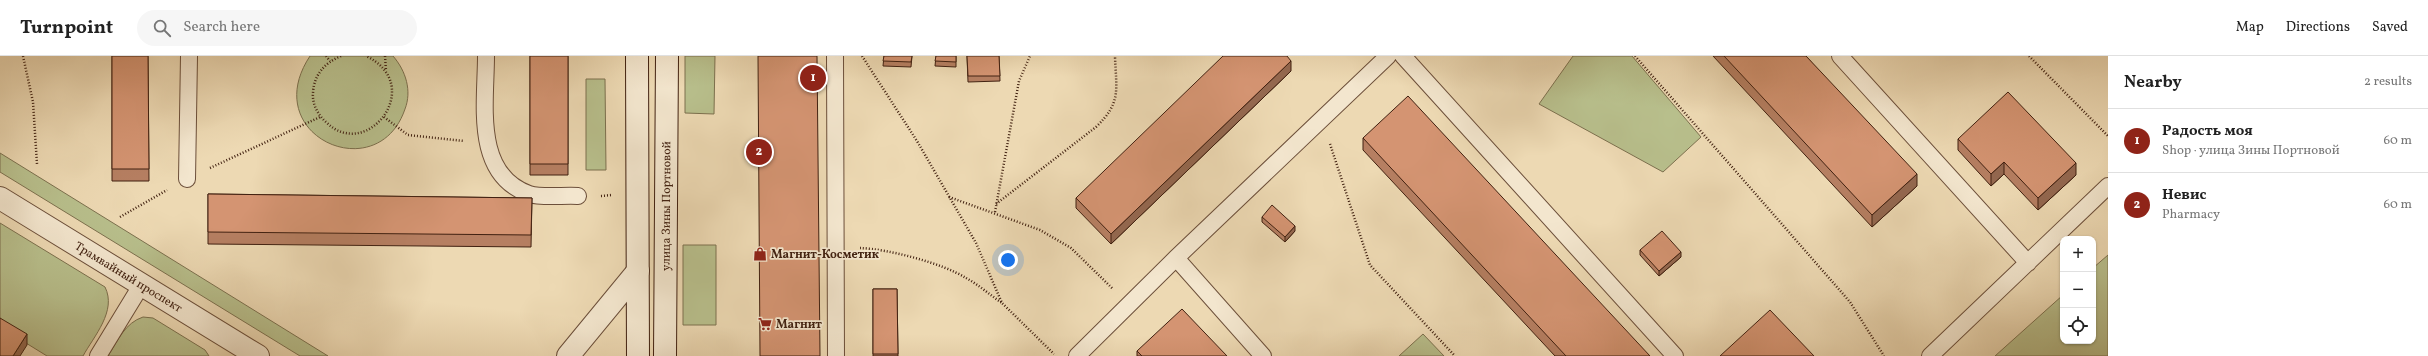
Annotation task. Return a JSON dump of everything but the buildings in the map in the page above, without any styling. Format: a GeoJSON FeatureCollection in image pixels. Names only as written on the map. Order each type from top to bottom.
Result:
{"type":"FeatureCollection","features":[{"type":"Feature","properties":{"kind":"main road"},"geometry":{"type":"LineString","coordinates":[[638,56],[638,356]]}},
{"type":"Feature","properties":{"kind":"main road","name":"улица Зины Портновой"},"geometry":{"type":"LineString","coordinates":[[666,356],[667,56]]}},
{"type":"Feature","properties":{"kind":"main road","name":"Трамвайный проспект"},"geometry":{"type":"LineString","coordinates":[[0,198],[142,284],[246,353]]}},
{"type":"Feature","properties":{"kind":"main road"},"geometry":{"type":"LineString","coordinates":[[568,356],[638,272]]}},
{"type":"Feature","properties":{"kind":"lane"},"geometry":{"type":"LineString","coordinates":[[188,56],[188,179]]}},
{"type":"Feature","properties":{"kind":"lane"},"geometry":{"type":"LineString","coordinates":[[486,56],[486,143],[493,164],[508,181],[530,194],[578,196]]}},
{"type":"Feature","properties":{"kind":"lane"},"geometry":{"type":"LineString","coordinates":[[835,56],[836,356]]}},
{"type":"Feature","properties":{"kind":"lane"},"geometry":{"type":"LineString","coordinates":[[1076,356],[1176,258],[1388,56]]}},
{"type":"Feature","properties":{"kind":"lane"},"geometry":{"type":"LineString","coordinates":[[1403,56],[1675,356]]}},
{"type":"Feature","properties":{"kind":"lane"},"geometry":{"type":"LineString","coordinates":[[1840,56],[2028,263]]}},
{"type":"Feature","properties":{"kind":"lane"},"geometry":{"type":"LineString","coordinates":[[1930,356],[2108,186]]}},
{"type":"Feature","properties":{"kind":"lane"},"geometry":{"type":"LineString","coordinates":[[1176,258],[1263,356]]}},
{"type":"Feature","properties":{"kind":"lane"},"geometry":{"type":"LineString","coordinates":[[98,356],[142,284]]}},
{"type":"Feature","properties":{"kind":"path"},"geometry":{"type":"LineString","coordinates":[[24,56],[34,102],[37,164]]}},
{"type":"Feature","properties":{"kind":"path"},"geometry":{"type":"LineString","coordinates":[[326,56],[330,61]]}},
{"type":"Feature","properties":{"kind":"path"},"geometry":{"type":"LineString","coordinates":[[341,56],[330,61],[321,70],[314,87],[315,106],[320,117],[329,126],[352,133],[365,131],[376,126],[384,117],[390,106],[392,95],[391,82],[386,72],[378,62],[366,56]]}},
{"type":"Feature","properties":{"kind":"path"},"geometry":{"type":"LineString","coordinates":[[385,56],[386,72]]}},
{"type":"Feature","properties":{"kind":"path"},"geometry":{"type":"LineString","coordinates":[[862,56],[917,141],[976,243],[1002,303]]}},
{"type":"Feature","properties":{"kind":"path"},"geometry":{"type":"LineString","coordinates":[[995,212],[1020,81],[1030,56]]}},
{"type":"Feature","properties":{"kind":"path"},"geometry":{"type":"LineString","coordinates":[[996,204],[1096,127],[1109,115],[1116,100],[1115,56]]}},
{"type":"Feature","properties":{"kind":"path"},"geometry":{"type":"LineString","coordinates":[[1635,56],[1850,302],[1884,356]]}},
{"type":"Feature","properties":{"kind":"path"},"geometry":{"type":"LineString","coordinates":[[2029,56],[2108,136]]}},
{"type":"Feature","properties":{"kind":"path"},"geometry":{"type":"LineString","coordinates":[[120,217],[188,179],[320,117]]}},
{"type":"Feature","properties":{"kind":"path"},"geometry":{"type":"LineString","coordinates":[[384,117],[408,135],[486,143]]}},
{"type":"Feature","properties":{"kind":"path"},"geometry":{"type":"LineString","coordinates":[[1322,119],[1370,265],[1455,356]]}},
{"type":"Feature","properties":{"kind":"path"},"geometry":{"type":"LineString","coordinates":[[949,197],[995,212],[1040,230],[1071,248],[1096,271],[1128,305]]}},
{"type":"Feature","properties":{"kind":"path"},"geometry":{"type":"LineString","coordinates":[[836,247],[872,248],[919,259],[965,277],[1002,303],[1056,356]]}},
{"type":"Feature","properties":{"kind":"green space"},"geometry":{"type":"Polygon","coordinates":[[[310,56],[393,56],[398,62],[404,75],[408,88],[408,95],[405,109],[391,133],[371,146],[349,148],[328,142],[310,129],[299,109],[298,85],[310,56]]]}},
{"type":"Feature","properties":{"kind":"green space"},"geometry":{"type":"Polygon","coordinates":[[[685,56],[715,56],[714,114],[685,113],[685,56]]]}},
{"type":"Feature","properties":{"kind":"green space"},"geometry":{"type":"Polygon","coordinates":[[[1573,56],[1632,56],[1701,137],[1663,172],[1539,104],[1573,56]]]}},
{"type":"Feature","properties":{"kind":"green space"},"geometry":{"type":"Polygon","coordinates":[[[586,79],[605,79],[606,170],[586,170],[586,79]]]}},
{"type":"Feature","properties":{"kind":"green space"},"geometry":{"type":"Polygon","coordinates":[[[0,153],[328,356],[300,356],[0,172],[0,153]]]}},
{"type":"Feature","properties":{"kind":"green space"},"geometry":{"type":"Polygon","coordinates":[[[0,223],[105,287],[108,296],[106,314],[103,323],[83,356],[47,356],[0,327],[0,223]]]}},
{"type":"Feature","properties":{"kind":"green space"},"geometry":{"type":"Polygon","coordinates":[[[683,245],[716,245],[716,325],[683,325],[683,245]]]}},
{"type":"Feature","properties":{"kind":"green space"},"geometry":{"type":"Polygon","coordinates":[[[2108,255],[2108,356],[1995,356],[2060,298],[2060,344],[2096,344],[2096,265],[2108,255]]]}},
{"type":"Feature","properties":{"kind":"green space"},"geometry":{"type":"Polygon","coordinates":[[[143,317],[153,318],[205,350],[209,356],[108,356],[119,338],[131,323],[143,317]]]}},
{"type":"Feature","properties":{"kind":"green space"},"geometry":{"type":"Polygon","coordinates":[[[1423,334],[1444,356],[1399,356],[1423,334]]]}},
{"type":"Feature","properties":{"kind":"place","name":"Радость моя"},"geometry":{"type":"Point","coordinates":[813,78]}},
{"type":"Feature","properties":{"kind":"place","name":"Невис"},"geometry":{"type":"Point","coordinates":[759,152]}},
{"type":"Feature","properties":{"kind":"place","name":"Магнит-Косметик"},"geometry":{"type":"Point","coordinates":[760,254]}},
{"type":"Feature","properties":{"kind":"place","name":"Магнит"},"geometry":{"type":"Point","coordinates":[765,324]}}]}
